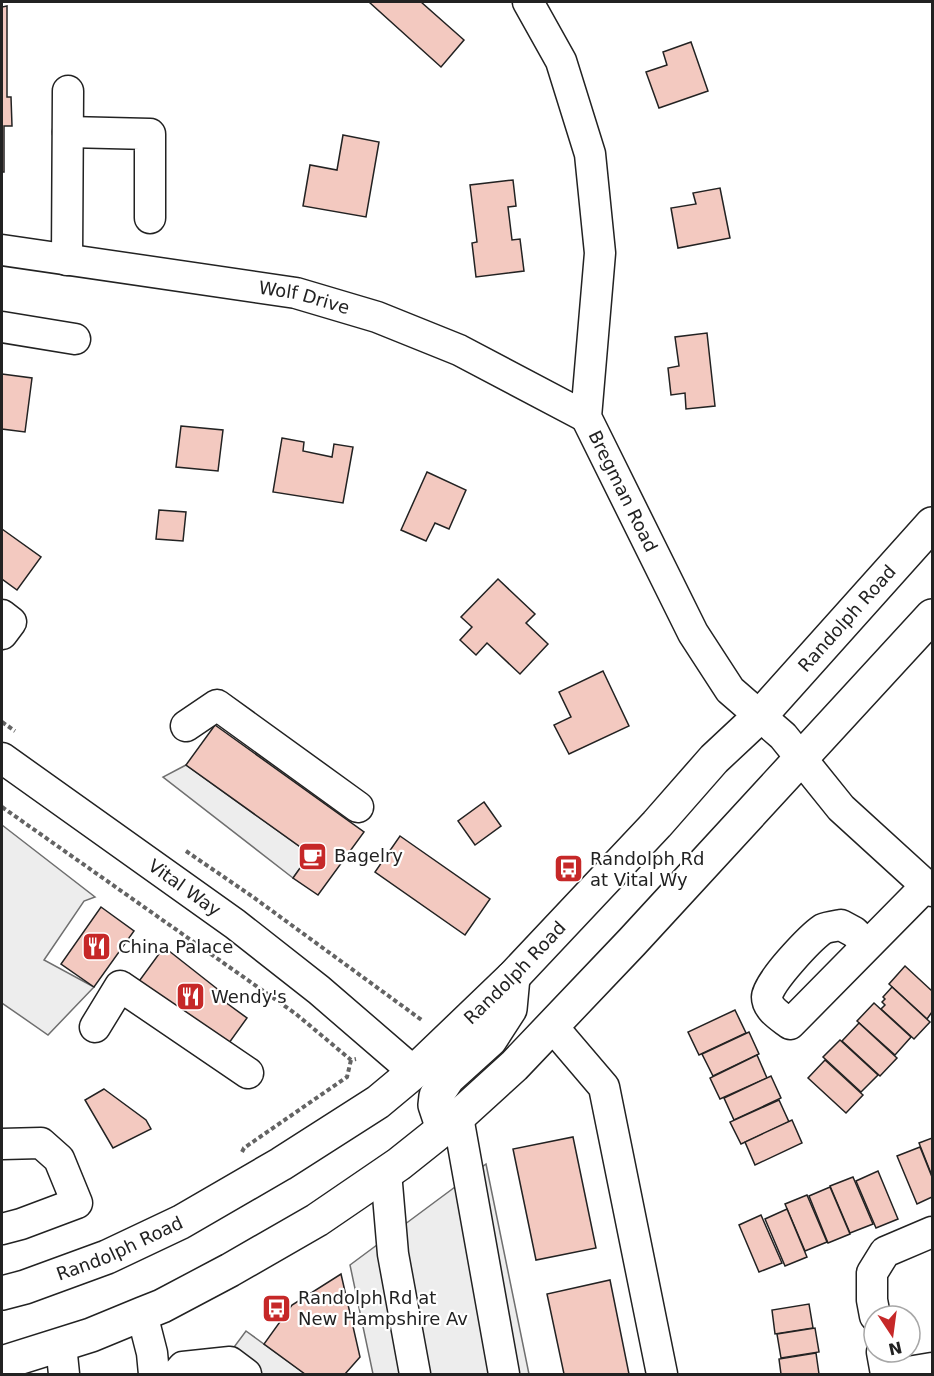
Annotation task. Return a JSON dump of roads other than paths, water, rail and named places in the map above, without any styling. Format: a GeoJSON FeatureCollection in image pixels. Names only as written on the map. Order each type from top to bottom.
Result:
{"type":"FeatureCollection","features":[{"type":"Feature","properties":{"kind":"main road","name":"Randolph Road"},"geometry":{"type":"LineString","coordinates":[[2,1293],[107,1257],[181,1222],[281,1164],[368,1108],[414,1072],[513,977],[657,824],[714,759],[760,716],[933,524]]}},
{"type":"Feature","properties":{"kind":"main road"},"geometry":{"type":"LineString","coordinates":[[2,1363],[62,1360],[91,1335],[162,1306],[317,1220],[386,1173],[451,1123],[514,1066],[632,942],[933,616]]}},
{"type":"Feature","properties":{"kind":"main road"},"geometry":{"type":"LineString","coordinates":[[451,1123],[435,1105],[436,1096],[448,1078],[490,1040],[510,1009],[513,977]]}},
{"type":"Feature","properties":{"kind":"street","name":"Bregman Road"},"geometry":{"type":"LineString","coordinates":[[528,2],[561,61],[590,154],[600,253],[586,417],[693,633],[730,690],[783,736],[841,808],[929,889]]}},
{"type":"Feature","properties":{"kind":"street"},"geometry":{"type":"LineString","coordinates":[[67,260],[68,91]]}},
{"type":"Feature","properties":{"kind":"street"},"geometry":{"type":"LineString","coordinates":[[68,132],[150,134],[150,218]]}},
{"type":"Feature","properties":{"kind":"street","name":"Wolf Drive"},"geometry":{"type":"LineString","coordinates":[[2,250],[296,293],[377,316],[459,350],[586,417]]}},
{"type":"Feature","properties":{"kind":"street"},"geometry":{"type":"LineString","coordinates":[[2,327],[75,339]]}},
{"type":"Feature","properties":{"kind":"street"},"geometry":{"type":"LineString","coordinates":[[2,615],[11,622],[2,634]]}},
{"type":"Feature","properties":{"kind":"street"},"geometry":{"type":"LineString","coordinates":[[186,726],[217,705],[358,807]]}},
{"type":"Feature","properties":{"kind":"street","name":"Vital Way"},"geometry":{"type":"LineString","coordinates":[[2,758],[235,924],[319,990],[414,1072]]}},
{"type":"Feature","properties":{"kind":"street"},"geometry":{"type":"LineString","coordinates":[[867,945],[929,889]]}},
{"type":"Feature","properties":{"kind":"street"},"geometry":{"type":"LineString","coordinates":[[95,1027],[120,986],[248,1072]]}},
{"type":"Feature","properties":{"kind":"street"},"geometry":{"type":"LineString","coordinates":[[552,1026],[604,1087],[662,1374]]}},
{"type":"Feature","properties":{"kind":"street"},"geometry":{"type":"LineString","coordinates":[[451,1123],[504,1374]]}},
{"type":"Feature","properties":{"kind":"street"},"geometry":{"type":"LineString","coordinates":[[2,1144],[41,1143],[59,1159],[77,1203],[2,1229]]}},
{"type":"Feature","properties":{"kind":"street"},"geometry":{"type":"LineString","coordinates":[[386,1173],[393,1254],[415,1374]]}},
{"type":"Feature","properties":{"kind":"street"},"geometry":{"type":"LineString","coordinates":[[873,1304],[872,1273],[885,1252],[933,1232]]}},
{"type":"Feature","properties":{"kind":"street"},"geometry":{"type":"LineString","coordinates":[[142,1314],[152,1353],[154,1374]]}},
{"type":"Feature","properties":{"kind":"street"},"geometry":{"type":"LineString","coordinates":[[177,1374],[183,1367],[230,1362],[246,1374]]}},
{"type":"Feature","properties":{"kind":"street"},"geometry":{"type":"LineString","coordinates":[[896,1374],[933,1368]]}},
{"type":"Feature","properties":{"kind":"place","name":"Bagelry"},"geometry":{"type":"Point","coordinates":[313,856]}},
{"type":"Feature","properties":{"kind":"place","name":"Randolph Rd at Vital Wy"},"geometry":{"type":"Point","coordinates":[569,869]}},
{"type":"Feature","properties":{"kind":"place","name":"China Palace"},"geometry":{"type":"Point","coordinates":[97,947]}},
{"type":"Feature","properties":{"kind":"place","name":"Wendy's"},"geometry":{"type":"Point","coordinates":[190,997]}},
{"type":"Feature","properties":{"kind":"place","name":"Randolph Rd at New Hampshire Av"},"geometry":{"type":"Point","coordinates":[277,1308]}}]}
